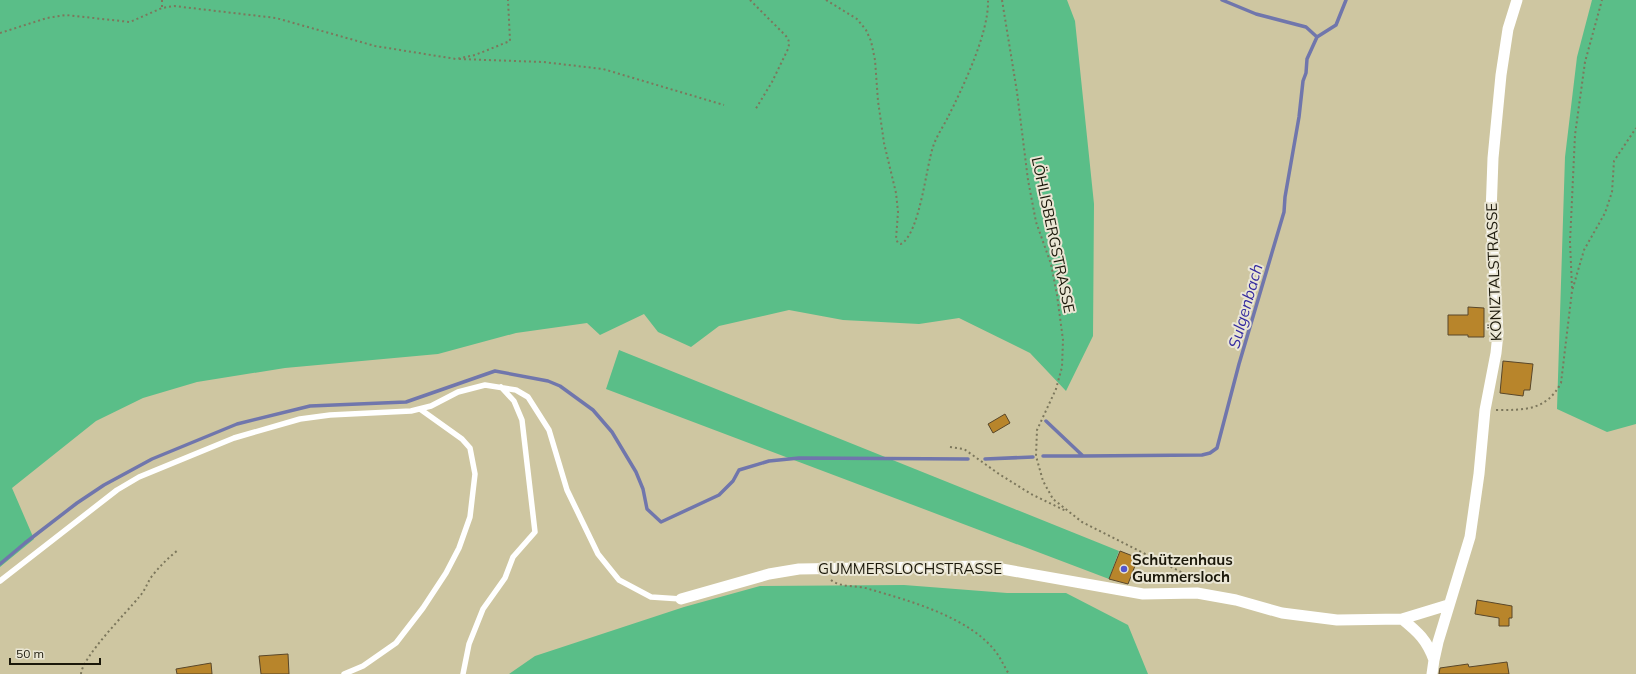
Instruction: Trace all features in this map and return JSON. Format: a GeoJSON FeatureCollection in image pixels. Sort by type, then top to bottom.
{"type":"FeatureCollection","features":[{"type":"Feature","properties":{"kind":"street","name":"KÖNIZTALSTRASSE"},"geometry":{"type":"LineString","coordinates":[[1432,674],[1434,660],[1448,605],[1470,537],[1479,474],[1485,410],[1496,353],[1498,333],[1492,214],[1493,158],[1501,75],[1508,29],[1517,0]]}},
{"type":"Feature","properties":{"kind":"street","name":"GUMMERSLOCHSTRASSE"},"geometry":{"type":"LineString","coordinates":[[681,599],[769,574],[799,569],[984,566],[1143,594],[1197,593],[1236,600],[1282,613],[1337,620],[1402,619],[1448,605]]}},
{"type":"Feature","properties":{"kind":"street"},"geometry":{"type":"LineString","coordinates":[[1402,619],[1419,632],[1430,647],[1434,660]]}},
{"type":"Feature","properties":{"kind":"lane"},"geometry":{"type":"LineString","coordinates":[[0,581],[117,490],[139,477],[227,440],[300,419],[330,415],[412,411],[431,406],[458,392],[485,385],[516,390],[528,397],[549,430],[567,490],[598,554],[619,580],[651,597],[681,599]]}},
{"type":"Feature","properties":{"kind":"lane"},"geometry":{"type":"LineString","coordinates":[[463,674],[469,644],[483,609],[505,578],[513,557],[535,532],[522,420],[514,401],[501,387]]}},
{"type":"Feature","properties":{"kind":"lane"},"geometry":{"type":"LineString","coordinates":[[344,674],[363,666],[396,643],[423,608],[446,573],[459,548],[470,517],[475,474],[470,448],[462,439],[420,409]]}},
{"type":"Feature","properties":{"kind":"path"},"geometry":{"type":"LineString","coordinates":[[162,0],[162,8]]}},
{"type":"Feature","properties":{"kind":"path"},"geometry":{"type":"LineString","coordinates":[[456,59],[474,55],[510,42],[508,0]]}},
{"type":"Feature","properties":{"kind":"path"},"geometry":{"type":"LineString","coordinates":[[750,0],[784,34],[790,44],[772,82],[755,110]]}},
{"type":"Feature","properties":{"kind":"path"},"geometry":{"type":"LineString","coordinates":[[826,0],[857,19],[866,30],[871,41],[875,60],[878,101],[884,143],[896,193],[898,212],[896,239],[898,243],[901,244],[908,238],[920,205],[933,145],[968,74],[985,29],[988,16],[988,0]]}},
{"type":"Feature","properties":{"kind":"path","name":"LÖHLISBERGSTRASSE"},"geometry":{"type":"LineString","coordinates":[[1002,0],[1017,92],[1028,180],[1036,222],[1051,264],[1063,340],[1062,366],[1056,389],[1037,430],[1036,456],[1043,482],[1053,499],[1082,522],[1201,582]]}},
{"type":"Feature","properties":{"kind":"path"},"geometry":{"type":"LineString","coordinates":[[1485,410],[1531,409],[1545,402],[1556,392],[1561,383],[1572,291],[1570,242],[1575,135],[1586,62],[1602,0]]}},
{"type":"Feature","properties":{"kind":"path"},"geometry":{"type":"LineString","coordinates":[[0,33],[47,18],[66,15],[130,22],[162,8],[174,6],[276,18],[375,46],[456,59],[543,62],[603,69],[724,105]]}},
{"type":"Feature","properties":{"kind":"path"},"geometry":{"type":"LineString","coordinates":[[1572,291],[1584,250],[1605,213],[1612,192],[1614,161],[1636,128]]}},
{"type":"Feature","properties":{"kind":"path"},"geometry":{"type":"LineString","coordinates":[[950,447],[964,449],[999,474],[1031,494],[1069,512]]}},
{"type":"Feature","properties":{"kind":"path"},"geometry":{"type":"LineString","coordinates":[[81,674],[81,669],[91,654],[141,595],[152,577],[169,557],[178,550]]}},
{"type":"Feature","properties":{"kind":"path"},"geometry":{"type":"LineString","coordinates":[[818,568],[836,583],[868,588],[896,596],[921,604],[948,617],[980,636],[998,655],[1009,674]]}},
{"type":"Feature","properties":{"kind":"green space"},"geometry":{"type":"Polygon","coordinates":[[[0,0],[1067,0],[1075,21],[1094,204],[1093,336],[1066,391],[1030,353],[959,318],[919,324],[843,320],[789,310],[719,326],[691,347],[658,332],[644,314],[600,335],[587,323],[516,333],[438,354],[285,368],[197,382],[143,398],[96,421],[12,488],[34,539],[0,567],[0,0]]]}},
{"type":"Feature","properties":{"kind":"green space"},"geometry":{"type":"Polygon","coordinates":[[[1592,0],[1636,0],[1636,424],[1607,432],[1557,409],[1565,157],[1577,57],[1592,0]]]}},
{"type":"Feature","properties":{"kind":"green space"},"geometry":{"type":"Polygon","coordinates":[[[619,350],[1119,551],[1109,579],[606,389],[619,350]]]}},
{"type":"Feature","properties":{"kind":"green space"},"geometry":{"type":"Polygon","coordinates":[[[904,585],[1007,593],[1066,593],[1128,625],[1148,674],[509,674],[535,656],[684,607],[760,586],[904,585]]]}},
{"type":"Feature","properties":{"kind":"building"},"geometry":{"type":"Polygon","coordinates":[[[1468,307],[1484,308],[1484,337],[1448,335],[1448,315],[1468,315],[1468,307]]]}},
{"type":"Feature","properties":{"kind":"building"},"geometry":{"type":"Polygon","coordinates":[[[1503,361],[1533,364],[1530,390],[1524,390],[1523,396],[1500,393],[1503,361]]]}},
{"type":"Feature","properties":{"kind":"building"},"geometry":{"type":"Polygon","coordinates":[[[1005,414],[1010,423],[993,433],[988,424],[1005,414]]]}},
{"type":"Feature","properties":{"kind":"building","name":"Schützenhaus Gummersloch"},"geometry":{"type":"Polygon","coordinates":[[[1120,551],[1138,558],[1128,584],[1109,579],[1120,551]]]}},
{"type":"Feature","properties":{"kind":"building"},"geometry":{"type":"Polygon","coordinates":[[[1477,600],[1512,606],[1512,618],[1509,618],[1509,626],[1499,626],[1499,618],[1475,614],[1477,600]]]}},
{"type":"Feature","properties":{"kind":"building"},"geometry":{"type":"Polygon","coordinates":[[[288,654],[289,674],[261,674],[259,656],[288,654]]]}},
{"type":"Feature","properties":{"kind":"building"},"geometry":{"type":"Polygon","coordinates":[[[1507,662],[1509,674],[1439,674],[1440,668],[1468,664],[1469,667],[1507,662]]]}},
{"type":"Feature","properties":{"kind":"building"},"geometry":{"type":"Polygon","coordinates":[[[211,663],[212,674],[177,674],[176,669],[211,663]]]}},
{"type":"Feature","properties":{"kind":"waterway"},"geometry":{"type":"LineString","coordinates":[[1222,0],[1256,14],[1306,27],[1317,37]]}},
{"type":"Feature","properties":{"kind":"waterway","name":"Sulgenbach"},"geometry":{"type":"LineString","coordinates":[[1046,421],[1083,456],[1202,455],[1210,453],[1217,448],[1239,364],[1284,212],[1285,197],[1299,117],[1307,59],[1317,37],[1336,25],[1346,0]]}},
{"type":"Feature","properties":{"kind":"waterway"},"geometry":{"type":"LineString","coordinates":[[0,564],[77,503],[104,485],[152,459],[237,424],[310,406],[406,402],[495,371],[548,381],[560,386],[593,410],[612,432],[636,472],[643,489],[647,509],[661,522],[719,495],[733,481],[739,470],[769,461],[799,458],[968,459]]}},
{"type":"Feature","properties":{"kind":"waterway"},"geometry":{"type":"LineString","coordinates":[[1043,456],[1082,456]]}},
{"type":"Feature","properties":{"kind":"waterway"},"geometry":{"type":"LineString","coordinates":[[985,459],[1033,457]]}},
{"type":"Feature","properties":{"kind":"place","name":"Schützenhaus Gummersloch"},"geometry":{"type":"Point","coordinates":[1124,569]}}]}
